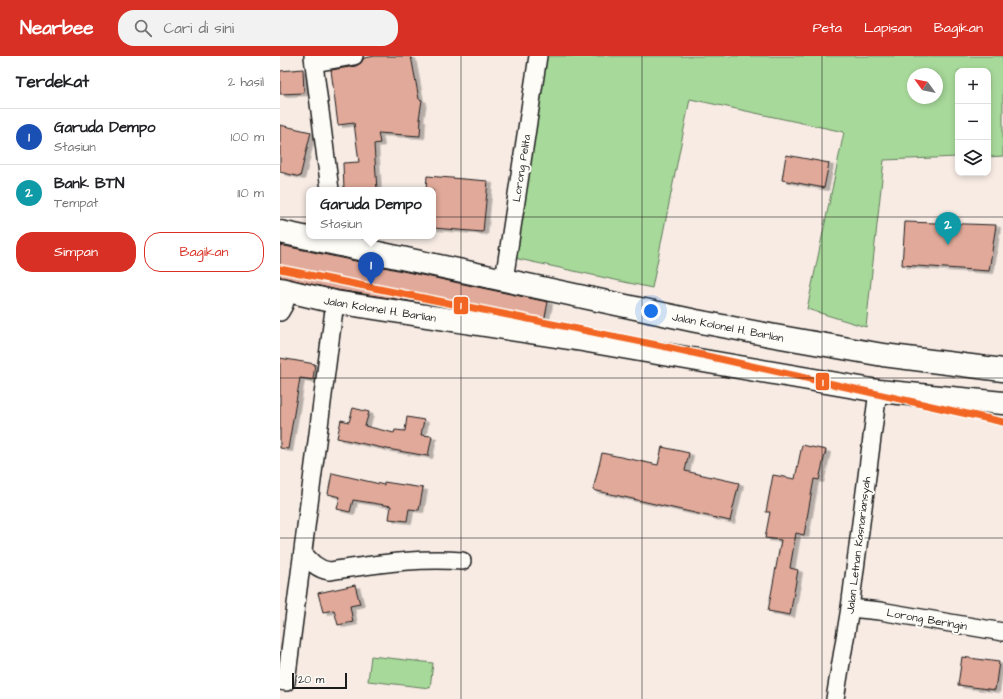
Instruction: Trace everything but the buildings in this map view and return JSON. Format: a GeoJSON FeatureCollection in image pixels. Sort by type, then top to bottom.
{"type":"FeatureCollection","features":[{"type":"Feature","properties":{"kind":"highway","name":"Jalan Kolonel H. Barlian"},"geometry":{"type":"LineString","coordinates":[[280,232],[306,236]]}},
{"type":"Feature","properties":{"kind":"highway","name":"Jalan Kolonel H. Barlian"},"geometry":{"type":"LineString","coordinates":[[337,240],[504,280],[696,321],[883,355],[1003,370]]}},
{"type":"Feature","properties":{"kind":"highway","name":"Jalan Kolonel H. Barlian"},"geometry":{"type":"LineString","coordinates":[[284,290],[335,302],[582,340],[878,391],[1003,403]]}},
{"type":"Feature","properties":{"kind":"street"},"geometry":{"type":"LineString","coordinates":[[330,187],[314,59],[354,56]]}},
{"type":"Feature","properties":{"kind":"street","name":"Lorong Pelita"},"geometry":{"type":"LineString","coordinates":[[504,280],[538,56]]}},
{"type":"Feature","properties":{"kind":"street"},"geometry":{"type":"LineString","coordinates":[[280,312],[284,305],[284,290]]}},
{"type":"Feature","properties":{"kind":"street"},"geometry":{"type":"LineString","coordinates":[[280,681],[286,682],[335,302]]}},
{"type":"Feature","properties":{"kind":"street","name":"Jalan Letnan Kasnariansyah"},"geometry":{"type":"LineString","coordinates":[[835,699],[850,608],[878,391]]}},
{"type":"Feature","properties":{"kind":"street"},"geometry":{"type":"LineString","coordinates":[[302,553],[315,566],[322,570],[329,571],[413,560],[441,559],[462,561]]}},
{"type":"Feature","properties":{"kind":"street","name":"Lorong Beringin"},"geometry":{"type":"LineString","coordinates":[[850,608],[880,611],[1003,632]]}},
{"type":"Feature","properties":{"kind":"green space"},"geometry":{"type":"Polygon","coordinates":[[[546,56],[1003,56],[1003,156],[991,157],[991,68],[955,68],[955,157],[884,160],[866,327],[807,309],[844,132],[690,99],[652,288],[514,258],[546,56]]]}},
{"type":"Feature","properties":{"kind":"green space"},"geometry":{"type":"Polygon","coordinates":[[[371,656],[433,663],[430,688],[368,681],[371,656]]]}},
{"type":"Feature","properties":{"kind":"transit line","name":"1"},"geometry":{"type":"LineString","coordinates":[[280,269],[662,346],[1003,422]]}},
{"type":"Feature","properties":{"kind":"place","name":"Bank BTN"},"geometry":{"type":"Point","coordinates":[948,245]}},
{"type":"Feature","properties":{"kind":"place","name":"Garuda Dempo"},"geometry":{"type":"Point","coordinates":[371,285]}}]}
